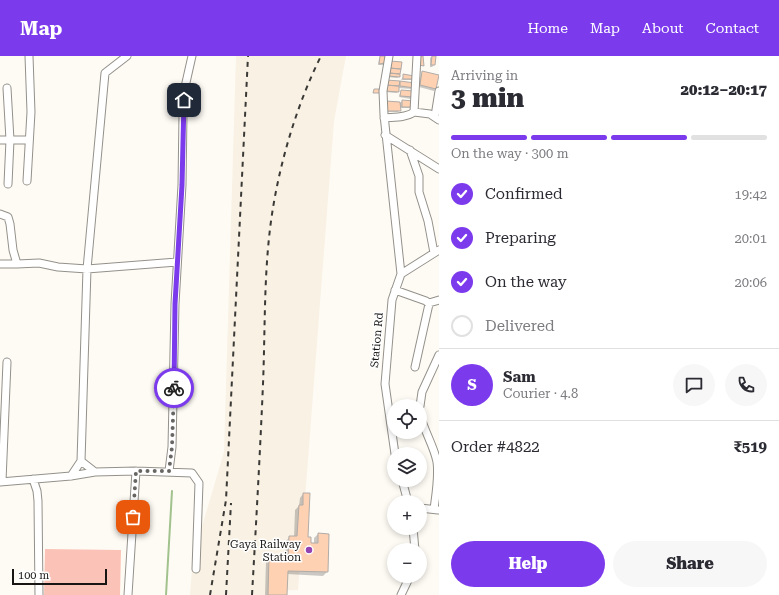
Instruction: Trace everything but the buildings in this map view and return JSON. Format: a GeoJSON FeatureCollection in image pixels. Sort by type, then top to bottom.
{"type":"FeatureCollection","features":[{"type":"Feature","properties":{"kind":"street"},"geometry":{"type":"LineString","coordinates":[[27,181],[31,112],[29,56]]}},
{"type":"Feature","properties":{"kind":"street"},"geometry":{"type":"LineString","coordinates":[[71,476],[81,461],[86,269],[105,73],[126,56]]}},
{"type":"Feature","properties":{"kind":"street"},"geometry":{"type":"LineString","coordinates":[[169,471],[172,447],[175,304],[182,185],[183,107],[185,87],[192,56]]}},
{"type":"Feature","properties":{"kind":"street"},"geometry":{"type":"LineString","coordinates":[[389,56],[383,90],[384,118],[401,274],[436,251],[419,192],[419,176],[410,150]]}},
{"type":"Feature","properties":{"kind":"street"},"geometry":{"type":"LineString","coordinates":[[414,112],[417,56]]}},
{"type":"Feature","properties":{"kind":"street"},"geometry":{"type":"LineString","coordinates":[[7,88],[10,140],[8,184]]}},
{"type":"Feature","properties":{"kind":"street"},"geometry":{"type":"LineString","coordinates":[[384,118],[414,112],[430,114],[437,118],[439,91]]}},
{"type":"Feature","properties":{"kind":"street"},"geometry":{"type":"LineString","coordinates":[[385,135],[439,169]]}},
{"type":"Feature","properties":{"kind":"street"},"geometry":{"type":"LineString","coordinates":[[0,140],[29,140]]}},
{"type":"Feature","properties":{"kind":"street"},"geometry":{"type":"LineString","coordinates":[[0,214],[8,217],[13,250],[18,264]]}},
{"type":"Feature","properties":{"kind":"street"},"geometry":{"type":"LineString","coordinates":[[0,264],[39,263],[58,267],[86,269],[177,262]]}},
{"type":"Feature","properties":{"kind":"street","name":"Station Rd"},"geometry":{"type":"LineString","coordinates":[[394,447],[384,384],[392,300],[401,274]]}},
{"type":"Feature","properties":{"kind":"street"},"geometry":{"type":"LineString","coordinates":[[395,290],[429,303],[439,300]]}},
{"type":"Feature","properties":{"kind":"street"},"geometry":{"type":"LineString","coordinates":[[415,367],[429,309],[429,303]]}},
{"type":"Feature","properties":{"kind":"street"},"geometry":{"type":"LineString","coordinates":[[421,399],[422,392],[439,355]]}},
{"type":"Feature","properties":{"kind":"street"},"geometry":{"type":"LineString","coordinates":[[7,362],[1,482],[71,476],[95,472],[169,471],[192,473],[199,483],[196,569]]}},
{"type":"Feature","properties":{"kind":"street"},"geometry":{"type":"LineString","coordinates":[[427,437],[438,463],[437,510],[427,509]]}},
{"type":"Feature","properties":{"kind":"street"},"geometry":{"type":"LineString","coordinates":[[81,461],[95,472]]}},
{"type":"Feature","properties":{"kind":"street"},"geometry":{"type":"LineString","coordinates":[[128,595],[136,471]]}},
{"type":"Feature","properties":{"kind":"street"},"geometry":{"type":"LineString","coordinates":[[33,479],[37,491],[38,501],[39,595]]}},
{"type":"Feature","properties":{"kind":"street"},"geometry":{"type":"LineString","coordinates":[[400,595],[406,583]]}},
{"type":"Feature","properties":{"kind":"shaded area"},"geometry":{"type":"Polygon","coordinates":[[[236,56],[346,56],[334,121],[298,590],[271,591],[270,595],[190,595],[193,557],[224,452],[236,56]]]}},
{"type":"Feature","properties":{"kind":"shaded area"},"geometry":{"type":"Polygon","coordinates":[[[45,549],[121,550],[120,595],[44,595],[45,549]]]}},
{"type":"Feature","properties":{"kind":"waterway"},"geometry":{"type":"LineString","coordinates":[[166,595],[172,491]]}},
{"type":"Feature","properties":{"kind":"railway"},"geometry":{"type":"LineString","coordinates":[[210,595],[226,500],[248,56]]}},
{"type":"Feature","properties":{"kind":"railway"},"geometry":{"type":"LineString","coordinates":[[252,595],[263,384],[266,274],[269,238],[276,192],[287,145],[302,99],[321,56]]}},
{"type":"Feature","properties":{"kind":"railway"},"geometry":{"type":"LineString","coordinates":[[226,595],[231,503]]}},
{"type":"Feature","properties":{"kind":"way so far"},"geometry":{"type":"LineString","coordinates":[[133,517],[136,471],[169,471],[172,447],[174,388]]}},
{"type":"Feature","properties":{"kind":"place","name":"Gaya Railway Station"},"geometry":{"type":"Point","coordinates":[309,550]}},
{"type":"Feature","properties":{"kind":"route"},"geometry":{"type":"LineString","coordinates":[[174,388],[175,304],[182,185],[184,100]]}}]}
